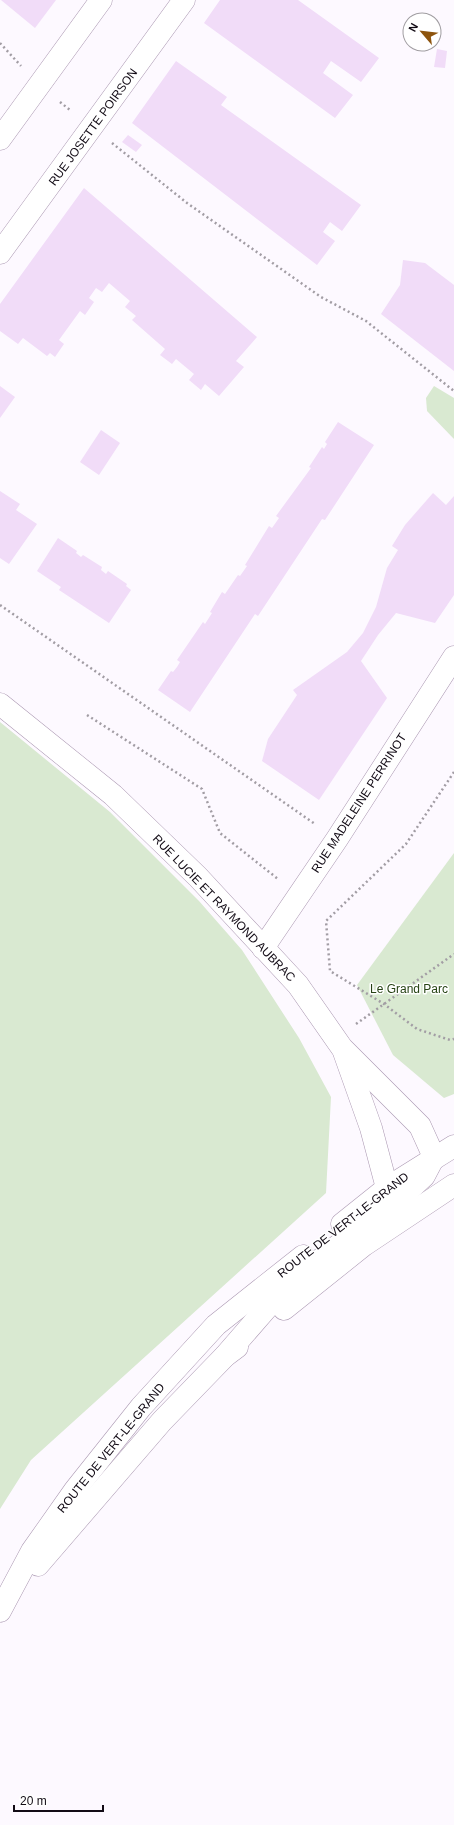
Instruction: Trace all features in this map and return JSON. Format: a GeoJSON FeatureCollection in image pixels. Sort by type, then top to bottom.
{"type":"FeatureCollection","features":[{"type":"Feature","properties":{"kind":"street"},"geometry":{"type":"LineString","coordinates":[[0,139],[100,0]]}},
{"type":"Feature","properties":{"kind":"street","name":"RUE JOSETTE POIRSON"},"geometry":{"type":"LineString","coordinates":[[0,253],[184,0]]}},
{"type":"Feature","properties":{"kind":"street","name":"RUE MADELEINE PERRINOT"},"geometry":{"type":"LineString","coordinates":[[264,948],[337,840],[454,657]]}},
{"type":"Feature","properties":{"kind":"street","name":"RUE LUCIE ET RAYMOND AUBRAC"},"geometry":{"type":"LineString","coordinates":[[0,704],[113,795],[198,877],[298,985],[338,1043],[420,1126],[434,1157]]}},
{"type":"Feature","properties":{"kind":"street","name":"RUE LUCIE ET RAYMOND AUBRAC"},"geometry":{"type":"LineString","coordinates":[[338,1043],[371,1128],[392,1195]]}},
{"type":"Feature","properties":{"kind":"street","name":"ROUTE DE VERT-LE-GRAND"},"geometry":{"type":"LineString","coordinates":[[0,1612],[88,1505],[162,1421],[225,1356],[271,1303],[300,1276],[350,1236],[434,1157],[454,1146]]}},
{"type":"Feature","properties":{"kind":"street","name":"ROUTE DE VERT-LE-GRAND"},"geometry":{"type":"LineString","coordinates":[[225,1356],[364,1245],[454,1185]]}},
{"type":"Feature","properties":{"kind":"street"},"geometry":{"type":"LineString","coordinates":[[392,1195],[406,1208],[417,1209]]}},
{"type":"Feature","properties":{"kind":"street","name":"ROUTE DE VERT-LE-GRAND"},"geometry":{"type":"LineString","coordinates":[[0,1612],[32,1551],[75,1490],[141,1406],[216,1325],[392,1195]]}},
{"type":"Feature","properties":{"kind":"path"},"geometry":{"type":"LineString","coordinates":[[0,44],[39,85],[187,203],[320,298],[366,321],[454,391]]}},
{"type":"Feature","properties":{"kind":"path"},"geometry":{"type":"LineString","coordinates":[[0,605],[337,840]]}},
{"type":"Feature","properties":{"kind":"path"},"geometry":{"type":"LineString","coordinates":[[87,715],[202,788],[220,833],[298,896]]}},
{"type":"Feature","properties":{"kind":"path"},"geometry":{"type":"LineString","coordinates":[[454,772],[406,844],[326,921],[330,971],[384,1004],[417,1029],[450,1040],[454,1039]]}},
{"type":"Feature","properties":{"kind":"path"},"geometry":{"type":"LineString","coordinates":[[338,1043],[384,1004],[454,954]]}},
{"type":"Feature","properties":{"kind":"green space"},"geometry":{"type":"Polygon","coordinates":[[[434,386],[454,398],[454,439],[427,411],[426,398],[434,386]]]}},
{"type":"Feature","properties":{"kind":"green space"},"geometry":{"type":"Polygon","coordinates":[[[0,722],[110,812],[199,901],[242,950],[299,1038],[331,1097],[326,1193],[31,1460],[0,1509],[0,722]]]}},
{"type":"Feature","properties":{"kind":"green space","name":"Le Grand Parc"},"geometry":{"type":"Polygon","coordinates":[[[454,853],[454,1094],[444,1098],[393,1055],[357,985],[454,853]]]}},
{"type":"Feature","properties":{"kind":"building"},"geometry":{"type":"Polygon","coordinates":[[[1,0],[56,0],[35,28],[1,0]]]}},
{"type":"Feature","properties":{"kind":"building"},"geometry":{"type":"Polygon","coordinates":[[[220,0],[298,0],[379,58],[361,82],[331,61],[323,73],[353,95],[335,118],[204,23],[220,0]]]}},
{"type":"Feature","properties":{"kind":"building"},"geometry":{"type":"Polygon","coordinates":[[[442,50],[447,51],[445,68],[434,67],[436,52],[442,52],[442,50]]]}},
{"type":"Feature","properties":{"kind":"building"},"geometry":{"type":"Polygon","coordinates":[[[176,61],[227,97],[221,105],[361,205],[342,231],[330,222],[323,232],[335,241],[317,265],[132,123],[176,61]]]}},
{"type":"Feature","properties":{"kind":"building"},"geometry":{"type":"Polygon","coordinates":[[[128,135],[142,145],[136,152],[122,142],[128,135]]]}},
{"type":"Feature","properties":{"kind":"building"},"geometry":{"type":"Polygon","coordinates":[[[84,188],[257,337],[236,361],[244,367],[219,396],[205,384],[201,390],[189,380],[194,374],[176,359],[172,364],[160,355],[165,349],[132,320],[136,316],[125,307],[130,301],[109,283],[102,292],[96,288],[89,298],[94,302],[85,315],[80,311],[59,340],[64,344],[55,357],[50,353],[47,356],[23,338],[18,344],[0,331],[0,304],[84,188]]]}},
{"type":"Feature","properties":{"kind":"building"},"geometry":{"type":"Polygon","coordinates":[[[403,260],[425,263],[454,285],[454,371],[381,314],[400,285],[403,260]]]}},
{"type":"Feature","properties":{"kind":"building"},"geometry":{"type":"Polygon","coordinates":[[[0,386],[15,397],[0,418],[0,386]]]}},
{"type":"Feature","properties":{"kind":"building"},"geometry":{"type":"Polygon","coordinates":[[[338,422],[374,445],[325,520],[322,519],[258,616],[255,614],[190,712],[158,690],[171,671],[173,672],[177,667],[180,662],[177,660],[203,622],[205,624],[212,613],[210,612],[222,592],[225,594],[238,575],[240,576],[247,566],[245,565],[269,526],[272,528],[279,518],[276,516],[311,468],[309,467],[322,447],[324,449],[327,444],[325,442],[338,422]]]}},
{"type":"Feature","properties":{"kind":"building"},"geometry":{"type":"Polygon","coordinates":[[[101,430],[120,443],[99,475],[80,462],[101,430]]]}},
{"type":"Feature","properties":{"kind":"building"},"geometry":{"type":"Polygon","coordinates":[[[0,491],[20,504],[16,510],[37,524],[9,564],[0,558],[0,491]]]}},
{"type":"Feature","properties":{"kind":"building"},"geometry":{"type":"Polygon","coordinates":[[[433,493],[446,505],[454,496],[454,595],[435,623],[396,613],[378,635],[361,661],[387,698],[319,800],[262,761],[268,739],[297,695],[293,690],[347,652],[363,633],[376,607],[387,568],[398,550],[392,546],[405,525],[433,493]]]}},
{"type":"Feature","properties":{"kind":"building"},"geometry":{"type":"Polygon","coordinates":[[[58,538],[77,551],[76,553],[81,557],[83,555],[102,567],[101,570],[106,574],[108,571],[127,584],[126,586],[131,590],[109,623],[59,590],[61,587],[37,571],[58,538]]]}}]}
